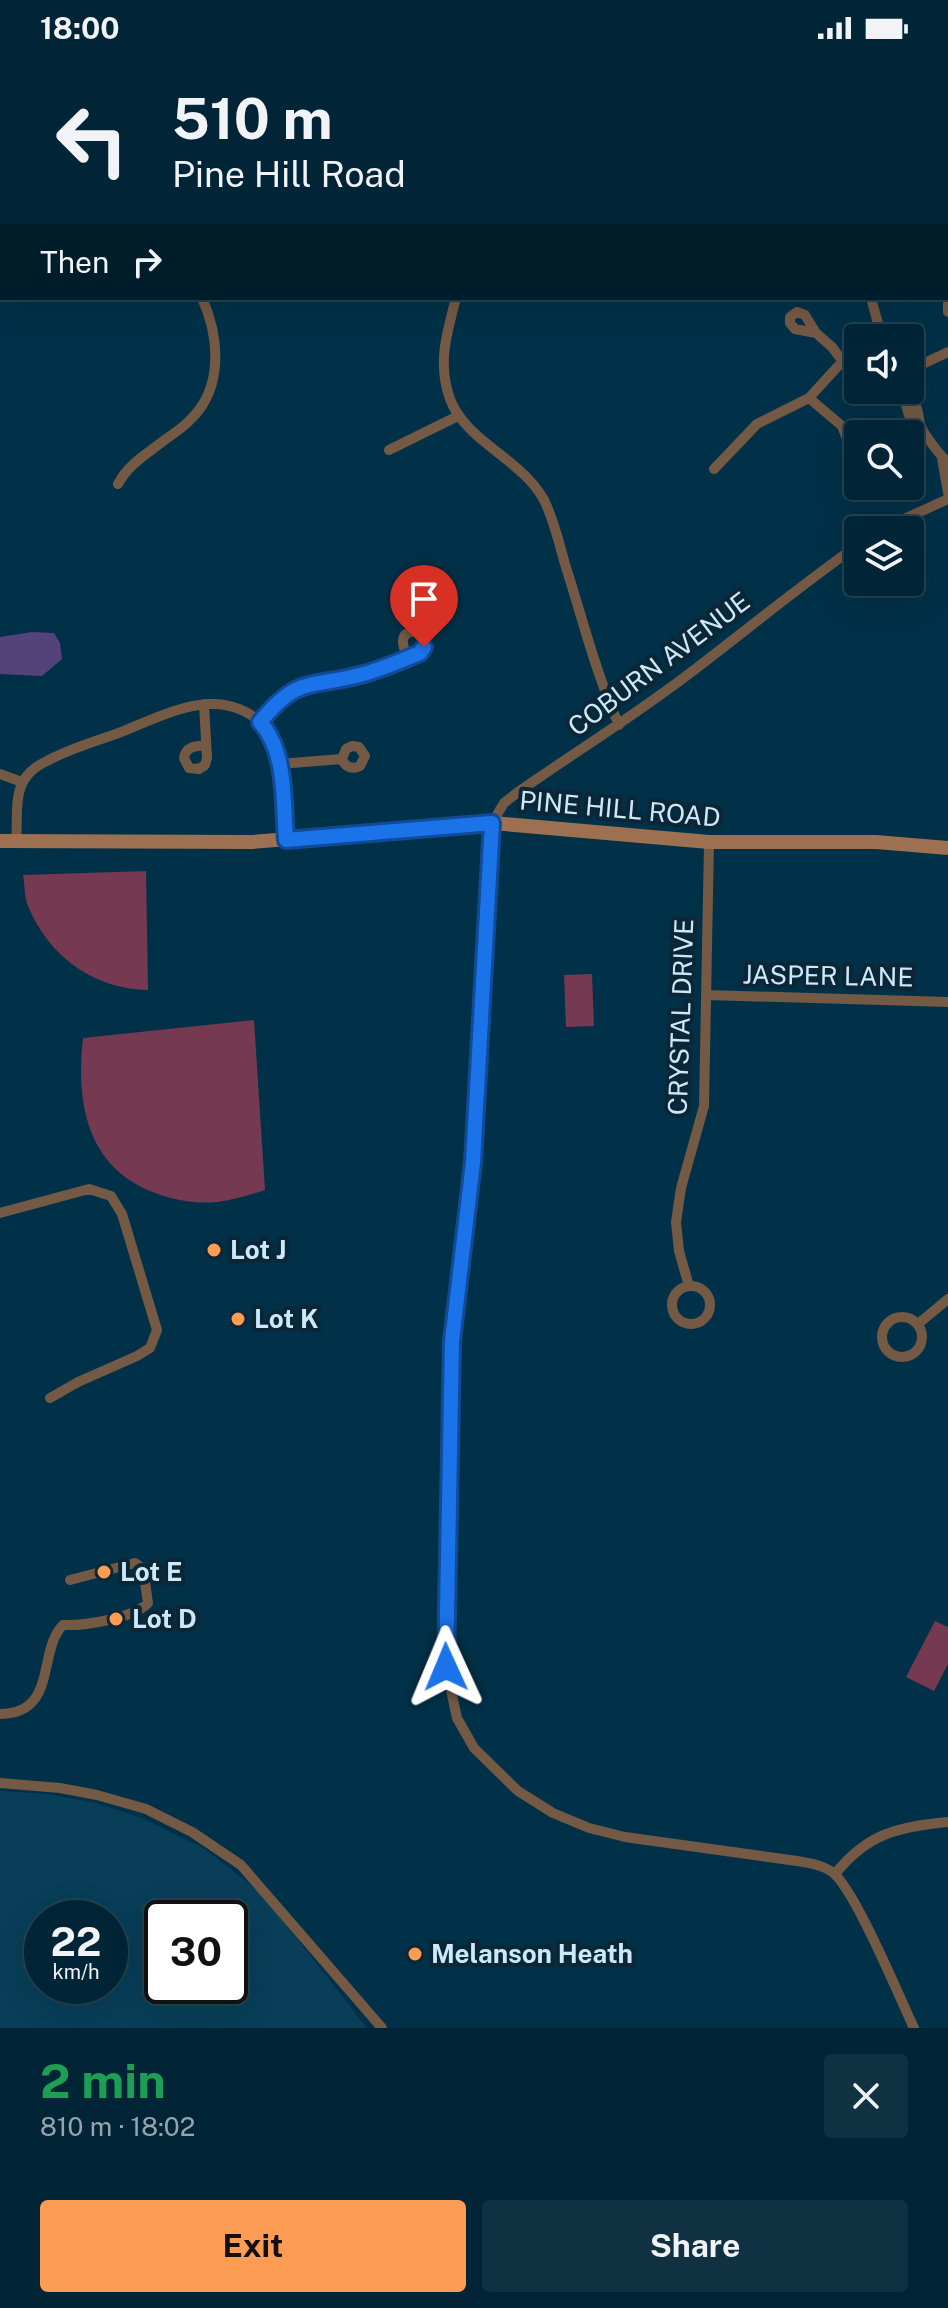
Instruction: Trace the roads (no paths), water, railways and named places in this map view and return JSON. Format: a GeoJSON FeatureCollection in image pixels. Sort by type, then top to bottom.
{"type":"FeatureCollection","features":[{"type":"Feature","properties":{"kind":"street"},"geometry":{"type":"LineString","coordinates":[[118,484],[132,464],[191,420],[209,391],[215,366],[216,341],[203,300]]}},
{"type":"Feature","properties":{"kind":"street"},"geometry":{"type":"LineString","coordinates":[[455,300],[444,343],[443,373],[451,403],[458,416],[526,475],[545,503],[619,725]]}},
{"type":"Feature","properties":{"kind":"street"},"geometry":{"type":"LineString","coordinates":[[872,300],[878,324]]}},
{"type":"Feature","properties":{"kind":"street"},"geometry":{"type":"LineString","coordinates":[[948,300],[948,312]]}},
{"type":"Feature","properties":{"kind":"street"},"geometry":{"type":"LineString","coordinates":[[714,469],[757,424],[809,398],[843,362],[816,333]]}},
{"type":"Feature","properties":{"kind":"street"},"geometry":{"type":"LineString","coordinates":[[924,363],[948,352]]}},
{"type":"Feature","properties":{"kind":"street"},"geometry":{"type":"LineString","coordinates":[[809,398],[844,431]]}},
{"type":"Feature","properties":{"kind":"street"},"geometry":{"type":"LineString","coordinates":[[908,516],[948,496],[945,460],[920,424],[921,417],[914,404]]}},
{"type":"Feature","properties":{"kind":"street"},"geometry":{"type":"LineString","coordinates":[[389,450],[458,416]]}},
{"type":"Feature","properties":{"kind":"street","name":"COBURN AVENUE"},"geometry":{"type":"LineString","coordinates":[[492,823],[504,803],[518,792],[619,725],[844,555]]}},
{"type":"Feature","properties":{"kind":"street"},"geometry":{"type":"LineString","coordinates":[[260,722],[277,702],[298,688],[359,675],[408,657]]}},
{"type":"Feature","properties":{"kind":"street"},"geometry":{"type":"LineString","coordinates":[[204,704],[206,745]]}},
{"type":"Feature","properties":{"kind":"street"},"geometry":{"type":"LineString","coordinates":[[16,841],[22,782],[38,766],[179,710],[204,704],[234,707],[260,722],[273,743],[279,764],[286,840]]}},
{"type":"Feature","properties":{"kind":"street"},"geometry":{"type":"LineString","coordinates":[[279,764],[342,759]]}},
{"type":"Feature","properties":{"kind":"street"},"geometry":{"type":"LineString","coordinates":[[0,774],[22,782]]}},
{"type":"Feature","properties":{"kind":"street"},"geometry":{"type":"LineString","coordinates":[[492,823],[473,1162],[451,1364],[446,1645],[449,1688],[457,1718],[474,1748],[501,1776],[537,1804],[571,1822],[625,1837],[797,1861],[823,1867],[835,1874],[861,1917],[914,2028]]}},
{"type":"Feature","properties":{"kind":"street","name":"PINE HILL ROAD"},"geometry":{"type":"LineString","coordinates":[[0,841],[286,840],[492,823],[709,842],[876,842],[948,848]]}},
{"type":"Feature","properties":{"kind":"street","name":"CRYSTAL DRIVE"},"geometry":{"type":"LineString","coordinates":[[689,1286],[679,1251],[676,1222],[681,1188],[704,1106],[709,842]]}},
{"type":"Feature","properties":{"kind":"street","name":"JASPER LANE"},"geometry":{"type":"LineString","coordinates":[[707,995],[948,1002]]}},
{"type":"Feature","properties":{"kind":"street"},"geometry":{"type":"LineString","coordinates":[[0,1213],[89,1189],[111,1196],[122,1214],[157,1330],[150,1348],[50,1398]]}},
{"type":"Feature","properties":{"kind":"street"},"geometry":{"type":"LineString","coordinates":[[918,1324],[948,1299]]}},
{"type":"Feature","properties":{"kind":"street"},"geometry":{"type":"LineString","coordinates":[[0,1714],[22,1709],[38,1695],[45,1679],[55,1633],[63,1625],[140,1611],[148,1603],[143,1569],[135,1563],[70,1580]]}},
{"type":"Feature","properties":{"kind":"street"},"geometry":{"type":"LineString","coordinates":[[0,1783],[60,1788],[97,1795],[146,1809],[192,1832],[241,1865],[382,2028]]}},
{"type":"Feature","properties":{"kind":"street"},"geometry":{"type":"LineString","coordinates":[[835,1874],[856,1850],[876,1836],[888,1831],[948,1822]]}},
{"type":"Feature","properties":{"kind":"place","name":"Lot J"},"geometry":{"type":"Point","coordinates":[214,1250]}},
{"type":"Feature","properties":{"kind":"place","name":"Lot K"},"geometry":{"type":"Point","coordinates":[238,1319]}},
{"type":"Feature","properties":{"kind":"place","name":"Lot E"},"geometry":{"type":"Point","coordinates":[104,1572]}},
{"type":"Feature","properties":{"kind":"place","name":"Lot D"},"geometry":{"type":"Point","coordinates":[116,1619]}},
{"type":"Feature","properties":{"kind":"place","name":"Melanson Heath"},"geometry":{"type":"Point","coordinates":[415,1954]}}]}
